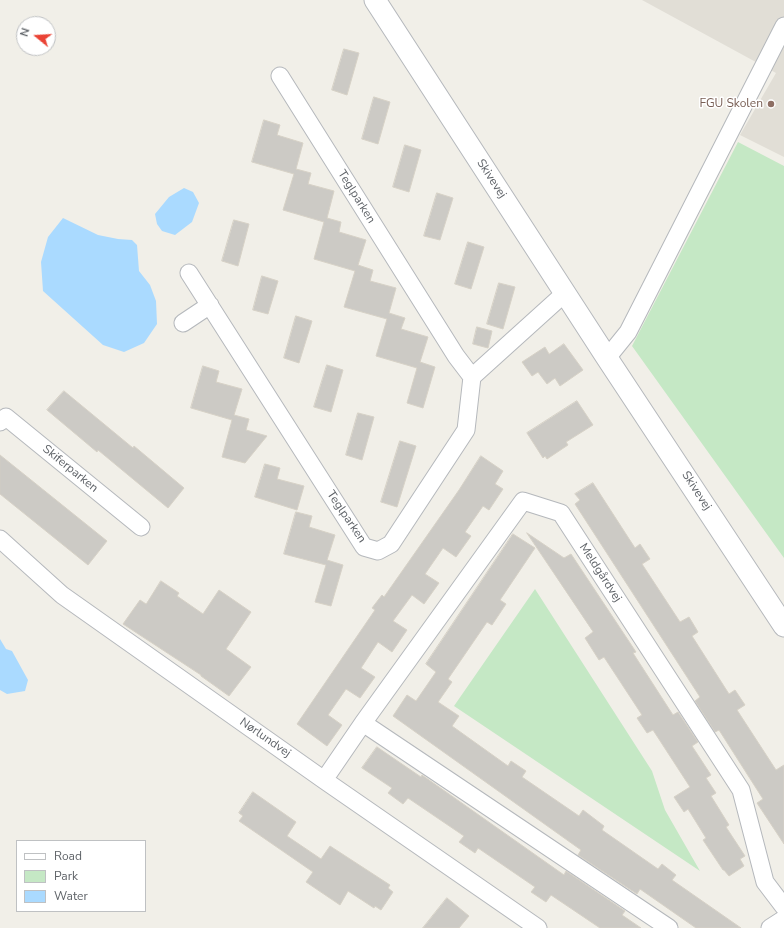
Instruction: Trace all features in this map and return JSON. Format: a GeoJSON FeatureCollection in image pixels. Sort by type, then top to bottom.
{"type":"FeatureCollection","features":[{"type":"Feature","properties":{"kind":"street","name":"Skivevej"},"geometry":{"type":"LineString","coordinates":[[375,0],[607,358],[784,626]]}},
{"type":"Feature","properties":{"kind":"street"},"geometry":{"type":"LineString","coordinates":[[607,358],[628,332],[784,26]]}},
{"type":"Feature","properties":{"kind":"street","name":"Teglparken"},"geometry":{"type":"LineString","coordinates":[[189,273],[364,547],[378,550],[391,544],[466,430],[472,377],[456,356],[280,76]]}},
{"type":"Feature","properties":{"kind":"street"},"geometry":{"type":"LineString","coordinates":[[472,377],[565,293]]}},
{"type":"Feature","properties":{"kind":"street"},"geometry":{"type":"LineString","coordinates":[[183,323],[210,306]]}},
{"type":"Feature","properties":{"kind":"street","name":"Skiferparken"},"geometry":{"type":"LineString","coordinates":[[0,422],[6,417],[141,527]]}},
{"type":"Feature","properties":{"kind":"street","name":"Meldgårdvej"},"geometry":{"type":"LineString","coordinates":[[324,780],[363,723],[523,501],[561,513],[741,790],[765,882],[784,907]]}},
{"type":"Feature","properties":{"kind":"street","name":"Nørlundvej"},"geometry":{"type":"LineString","coordinates":[[0,539],[62,595],[324,780],[538,928]]}},
{"type":"Feature","properties":{"kind":"street"},"geometry":{"type":"LineString","coordinates":[[363,723],[669,928]]}},
{"type":"Feature","properties":{"kind":"street"},"geometry":{"type":"LineString","coordinates":[[770,928],[784,920]]}},
{"type":"Feature","properties":{"kind":"shaded area","name":"FGU Skolen"},"geometry":{"type":"Polygon","coordinates":[[[642,0],[784,0],[784,157],[740,135],[776,73],[642,0]]]}},
{"type":"Feature","properties":{"kind":"green space"},"geometry":{"type":"Polygon","coordinates":[[[738,142],[784,166],[784,558],[632,346],[738,142]]]}},
{"type":"Feature","properties":{"kind":"green space"},"geometry":{"type":"Polygon","coordinates":[[[535,589],[652,771],[665,810],[700,871],[454,706],[535,589]]]}},
{"type":"Feature","properties":{"kind":"water"},"geometry":{"type":"Polygon","coordinates":[[[184,188],[193,192],[199,203],[192,222],[175,235],[162,231],[157,224],[155,214],[169,197],[184,188]]]}},
{"type":"Feature","properties":{"kind":"water"},"geometry":{"type":"Polygon","coordinates":[[[63,218],[98,235],[132,240],[137,245],[139,271],[150,285],[156,301],[157,324],[144,343],[124,352],[103,345],[43,291],[41,262],[48,237],[63,218]]]}},
{"type":"Feature","properties":{"kind":"water"},"geometry":{"type":"Polygon","coordinates":[[[0,639],[6,649],[12,651],[28,680],[25,691],[7,694],[0,690],[0,639]]]}},
{"type":"Feature","properties":{"kind":"building"},"geometry":{"type":"Polygon","coordinates":[[[344,49],[359,53],[347,95],[332,90],[344,49]]]}},
{"type":"Feature","properties":{"kind":"building"},"geometry":{"type":"Polygon","coordinates":[[[374,97],[390,102],[378,144],[362,139],[374,97]]]}},
{"type":"Feature","properties":{"kind":"building"},"geometry":{"type":"Polygon","coordinates":[[[264,120],[280,125],[277,135],[303,143],[296,169],[311,173],[308,184],[334,191],[327,218],[341,222],[339,232],[366,240],[358,265],[373,270],[370,281],[396,288],[389,313],[405,318],[401,329],[428,337],[420,362],[435,367],[423,408],[407,403],[417,368],[376,356],[387,319],[344,307],[355,271],[314,259],[324,222],[283,210],[294,174],[252,162],[264,120]]]}},
{"type":"Feature","properties":{"kind":"building"},"geometry":{"type":"Polygon","coordinates":[[[405,145],[421,150],[409,192],[393,187],[405,145]]]}},
{"type":"Feature","properties":{"kind":"building"},"geometry":{"type":"Polygon","coordinates":[[[437,193],[453,198],[440,240],[424,236],[437,193]]]}},
{"type":"Feature","properties":{"kind":"building"},"geometry":{"type":"Polygon","coordinates":[[[234,220],[249,224],[238,266],[222,261],[234,220]]]}},
{"type":"Feature","properties":{"kind":"building"},"geometry":{"type":"Polygon","coordinates":[[[468,242],[484,247],[471,289],[455,284],[468,242]]]}},
{"type":"Feature","properties":{"kind":"building"},"geometry":{"type":"Polygon","coordinates":[[[262,276],[278,281],[268,314],[253,310],[262,276]]]}},
{"type":"Feature","properties":{"kind":"building"},"geometry":{"type":"Polygon","coordinates":[[[499,283],[515,287],[503,329],[487,324],[499,283]]]}},
{"type":"Feature","properties":{"kind":"building"},"geometry":{"type":"Polygon","coordinates":[[[296,316],[312,321],[299,363],[284,358],[296,316]]]}},
{"type":"Feature","properties":{"kind":"building"},"geometry":{"type":"Polygon","coordinates":[[[477,327],[492,331],[488,348],[473,344],[477,327]]]}},
{"type":"Feature","properties":{"kind":"building"},"geometry":{"type":"Polygon","coordinates":[[[564,344],[583,370],[560,386],[555,378],[547,384],[538,372],[532,376],[522,362],[545,347],[549,354],[564,344]]]}},
{"type":"Feature","properties":{"kind":"building"},"geometry":{"type":"Polygon","coordinates":[[[327,365],[343,370],[331,412],[314,407],[327,365]]]}},
{"type":"Feature","properties":{"kind":"building"},"geometry":{"type":"Polygon","coordinates":[[[203,366],[219,371],[216,382],[242,389],[234,415],[249,419],[246,430],[267,436],[245,463],[222,457],[232,420],[191,408],[203,366]]]}},
{"type":"Feature","properties":{"kind":"building"},"geometry":{"type":"Polygon","coordinates":[[[64,391],[133,448],[134,446],[184,488],[168,508],[47,410],[64,391]]]}},
{"type":"Feature","properties":{"kind":"building"},"geometry":{"type":"Polygon","coordinates":[[[577,401],[593,425],[566,442],[568,445],[547,459],[545,456],[543,458],[527,433],[577,401]]]}},
{"type":"Feature","properties":{"kind":"building"},"geometry":{"type":"Polygon","coordinates":[[[358,413],[374,417],[362,460],[346,455],[358,413]]]}},
{"type":"Feature","properties":{"kind":"building"},"geometry":{"type":"Polygon","coordinates":[[[400,441],[416,446],[397,507],[381,502],[400,441]]]}},
{"type":"Feature","properties":{"kind":"building"},"geometry":{"type":"Polygon","coordinates":[[[0,455],[107,541],[88,565],[0,494],[0,455]]]}},
{"type":"Feature","properties":{"kind":"building"},"geometry":{"type":"Polygon","coordinates":[[[481,456],[503,471],[495,484],[503,489],[489,510],[483,506],[465,532],[471,536],[456,557],[443,548],[425,574],[439,583],[424,604],[412,595],[393,621],[407,630],[392,652],[378,642],[361,668],[375,677],[360,698],[346,689],[328,715],[342,725],[327,746],[297,724],[375,610],[372,608],[382,595],[384,597],[481,456]]]}},
{"type":"Feature","properties":{"kind":"building"},"geometry":{"type":"Polygon","coordinates":[[[265,464],[280,468],[277,479],[304,486],[297,510],[255,497],[265,464]]]}},
{"type":"Feature","properties":{"kind":"building"},"geometry":{"type":"Polygon","coordinates":[[[593,483],[635,548],[640,544],[650,559],[642,564],[680,622],[689,617],[698,632],[692,636],[729,694],[735,690],[745,705],[737,710],[776,770],[784,765],[784,844],[757,803],[763,799],[719,730],[715,732],[695,701],[700,697],[575,504],[580,500],[575,494],[593,483]]]}},
{"type":"Feature","properties":{"kind":"building"},"geometry":{"type":"Polygon","coordinates":[[[296,512],[312,516],[309,527],[335,535],[327,560],[343,565],[331,606],[315,602],[326,565],[284,554],[296,512]]]}},
{"type":"Feature","properties":{"kind":"building"},"geometry":{"type":"Polygon","coordinates":[[[527,533],[564,558],[571,554],[636,652],[633,653],[673,715],[678,712],[698,742],[692,746],[711,775],[706,778],[716,793],[711,796],[729,825],[726,827],[745,856],[740,859],[744,866],[729,876],[723,870],[703,840],[706,838],[688,809],[684,812],[674,797],[690,787],[653,730],[647,733],[637,718],[642,715],[604,657],[599,660],[585,638],[593,632],[527,533]]]}},
{"type":"Feature","properties":{"kind":"building"},"geometry":{"type":"Polygon","coordinates":[[[513,534],[535,548],[500,600],[506,604],[492,625],[487,622],[448,679],[452,682],[438,702],[459,716],[452,726],[508,766],[511,761],[526,771],[522,777],[579,816],[583,810],[604,826],[602,830],[658,869],[662,864],[676,875],[672,880],[741,928],[696,928],[640,889],[637,894],[578,855],[581,850],[393,716],[407,695],[416,701],[436,672],[426,664],[513,534]]]}},
{"type":"Feature","properties":{"kind":"building"},"geometry":{"type":"Polygon","coordinates":[[[161,581],[179,593],[177,596],[203,614],[219,590],[251,612],[226,649],[251,667],[229,696],[201,675],[123,624],[140,600],[146,604],[161,581]]]}},
{"type":"Feature","properties":{"kind":"building"},"geometry":{"type":"Polygon","coordinates":[[[377,747],[421,777],[422,775],[564,875],[566,871],[625,911],[622,915],[641,928],[600,928],[551,895],[546,902],[531,892],[535,887],[478,848],[475,853],[459,842],[464,836],[408,798],[403,804],[388,793],[392,788],[362,768],[377,747]]]}},
{"type":"Feature","properties":{"kind":"building"},"geometry":{"type":"Polygon","coordinates":[[[253,792],[296,822],[287,836],[321,859],[330,846],[390,885],[388,888],[393,892],[381,910],[375,906],[374,908],[348,891],[340,905],[306,882],[313,872],[239,821],[243,816],[239,813],[253,792]]]}},
{"type":"Feature","properties":{"kind":"building"},"geometry":{"type":"Polygon","coordinates":[[[447,898],[469,916],[459,928],[423,928],[447,898]]]}},
{"type":"Feature","properties":{"kind":"place","name":"FGU Skolen"},"geometry":{"type":"Point","coordinates":[771,104]}}]}
